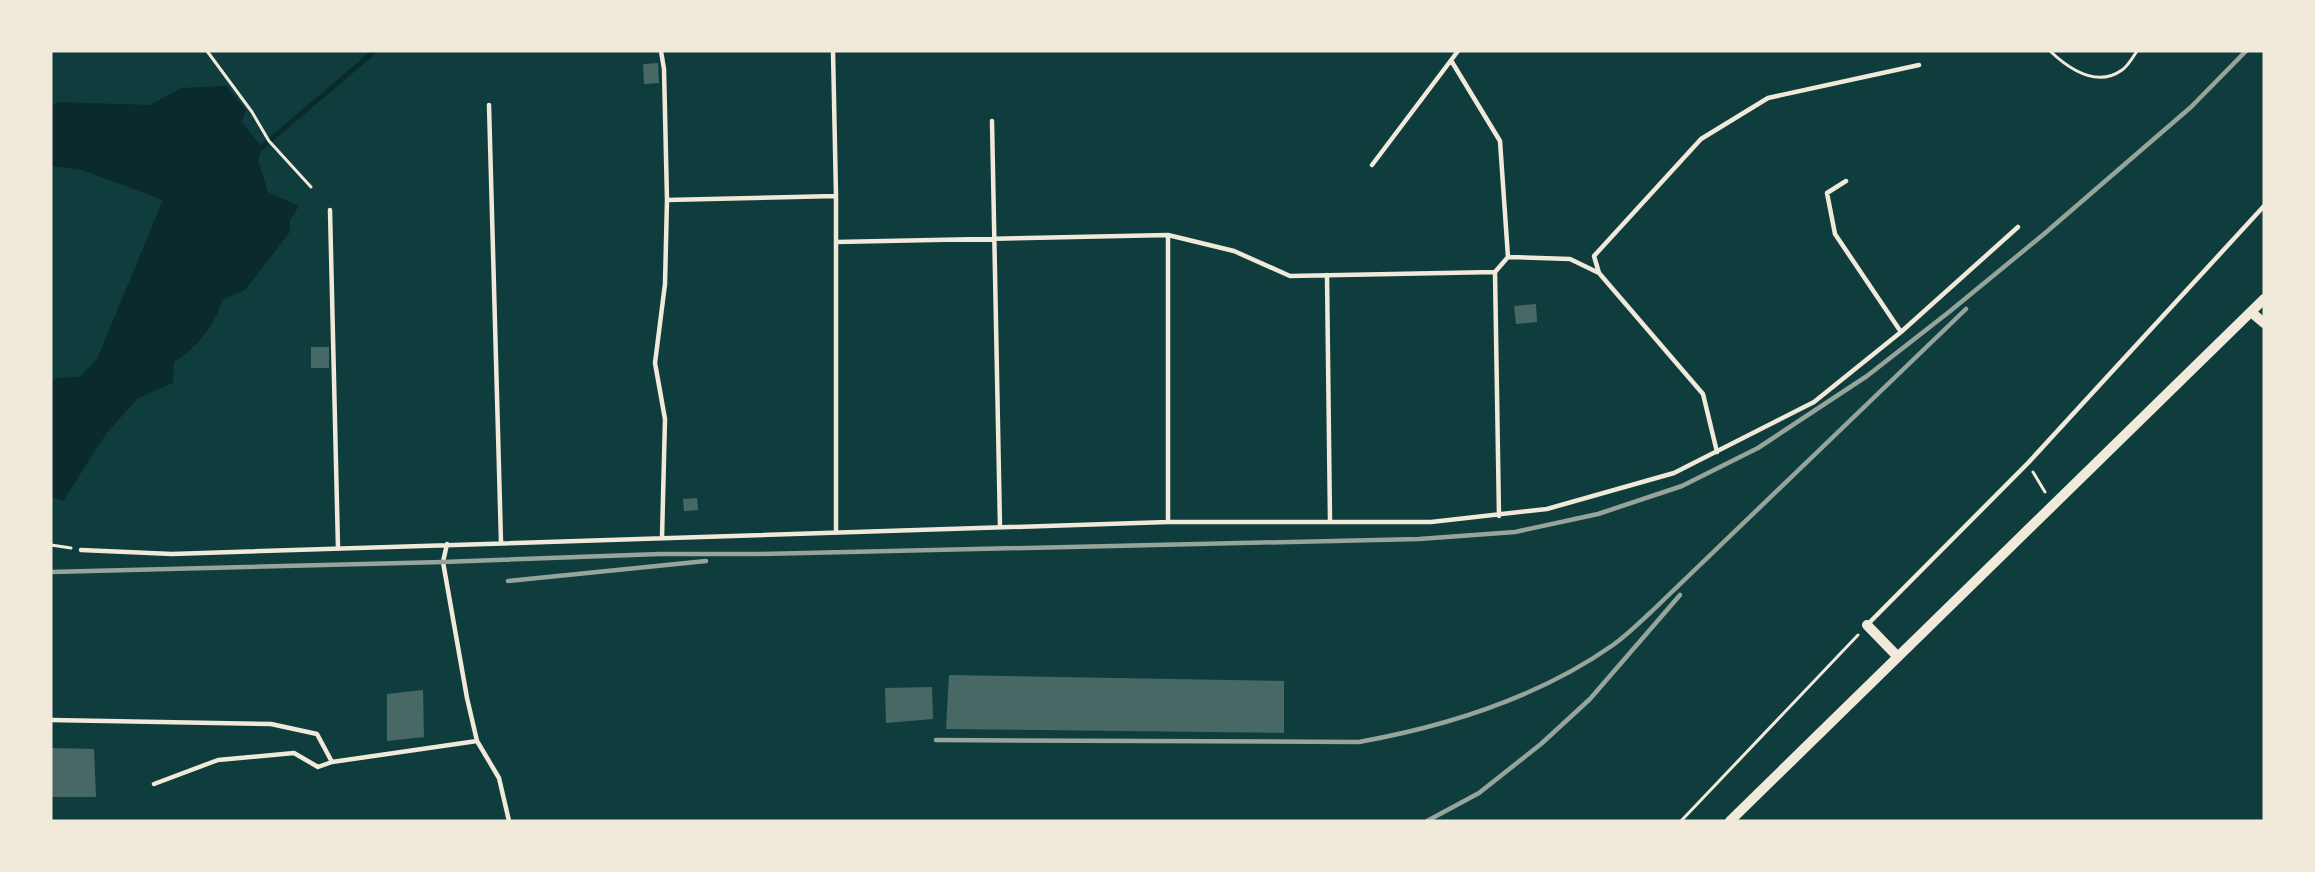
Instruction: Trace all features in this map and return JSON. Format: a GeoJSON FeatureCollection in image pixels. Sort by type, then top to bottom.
{"type":"FeatureCollection","features":[{"type":"Feature","properties":{"kind":"street"},"geometry":{"type":"LineString","coordinates":[[1730,821],[2264,299]]}},
{"type":"Feature","properties":{"kind":"street"},"geometry":{"type":"LineString","coordinates":[[2251,312],[2264,323]]}},
{"type":"Feature","properties":{"kind":"street"},"geometry":{"type":"LineString","coordinates":[[1867,625],[1898,657]]}},
{"type":"Feature","properties":{"kind":"lane"},"geometry":{"type":"LineString","coordinates":[[661,51],[664,69],[667,200],[665,284],[655,363],[665,419],[662,538]]}},
{"type":"Feature","properties":{"kind":"lane"},"geometry":{"type":"LineString","coordinates":[[833,51],[836,196],[836,532]]}},
{"type":"Feature","properties":{"kind":"lane"},"geometry":{"type":"LineString","coordinates":[[1372,165],[1452,62],[1458,51]]}},
{"type":"Feature","properties":{"kind":"lane"},"geometry":{"type":"LineString","coordinates":[[1452,62],[1500,141],[1508,258],[1495,272],[1499,516]]}},
{"type":"Feature","properties":{"kind":"lane"},"geometry":{"type":"LineString","coordinates":[[1599,273],[1594,256],[1701,139],[1768,98],[1919,65]]}},
{"type":"Feature","properties":{"kind":"lane"},"geometry":{"type":"LineString","coordinates":[[489,105],[501,542]]}},
{"type":"Feature","properties":{"kind":"lane"},"geometry":{"type":"LineString","coordinates":[[992,121],[1000,527]]}},
{"type":"Feature","properties":{"kind":"lane"},"geometry":{"type":"LineString","coordinates":[[1846,181],[1827,193],[1835,234],[1901,332]]}},
{"type":"Feature","properties":{"kind":"lane"},"geometry":{"type":"LineString","coordinates":[[667,200],[836,196]]}},
{"type":"Feature","properties":{"kind":"lane"},"geometry":{"type":"LineString","coordinates":[[1867,625],[2028,463],[2264,206]]}},
{"type":"Feature","properties":{"kind":"lane"},"geometry":{"type":"LineString","coordinates":[[330,210],[339,548]]}},
{"type":"Feature","properties":{"kind":"lane"},"geometry":{"type":"LineString","coordinates":[[81,550],[172,554],[1168,522],[1431,522],[1547,509],[1674,473],[1814,402],[1901,332],[2018,227]]}},
{"type":"Feature","properties":{"kind":"lane"},"geometry":{"type":"LineString","coordinates":[[836,242],[1168,234],[1234,250],[1290,276],[1495,272]]}},
{"type":"Feature","properties":{"kind":"lane"},"geometry":{"type":"LineString","coordinates":[[1168,234],[1168,522]]}},
{"type":"Feature","properties":{"kind":"lane"},"geometry":{"type":"LineString","coordinates":[[1508,258],[1570,259],[1599,273],[1703,394],[1717,452]]}},
{"type":"Feature","properties":{"kind":"lane"},"geometry":{"type":"LineString","coordinates":[[1327,275],[1330,521]]}},
{"type":"Feature","properties":{"kind":"lane"},"geometry":{"type":"LineString","coordinates":[[447,544],[443,562],[467,698],[477,741],[499,778],[509,821]]}},
{"type":"Feature","properties":{"kind":"lane"},"geometry":{"type":"LineString","coordinates":[[51,720],[272,724],[317,734],[332,762]]}},
{"type":"Feature","properties":{"kind":"lane"},"geometry":{"type":"LineString","coordinates":[[154,784],[218,760],[294,753],[318,767],[332,762],[477,741]]}},
{"type":"Feature","properties":{"kind":"path"},"geometry":{"type":"LineString","coordinates":[[207,51],[252,112],[269,141],[311,187]]}},
{"type":"Feature","properties":{"kind":"path"},"geometry":{"type":"LineString","coordinates":[[2050,51],[2083,76],[2106,76],[2122,70],[2137,51]]}},
{"type":"Feature","properties":{"kind":"path"},"geometry":{"type":"LineString","coordinates":[[2028,463],[2045,492]]}},
{"type":"Feature","properties":{"kind":"path"},"geometry":{"type":"LineString","coordinates":[[51,545],[81,550]]}},
{"type":"Feature","properties":{"kind":"path"},"geometry":{"type":"LineString","coordinates":[[1682,821],[1867,625]]}},
{"type":"Feature","properties":{"kind":"water"},"geometry":{"type":"Polygon","coordinates":[[[226,86],[246,110],[242,122],[262,147],[258,161],[268,192],[299,206],[290,220],[290,232],[245,290],[222,300],[215,319],[204,335],[174,362],[173,383],[138,398],[106,434],[63,501],[51,496],[51,384],[56,378],[79,377],[97,359],[163,200],[82,170],[51,166],[51,106],[59,102],[150,105],[181,88],[226,86]]]}},
{"type":"Feature","properties":{"kind":"building"},"geometry":{"type":"Polygon","coordinates":[[[658,63],[659,83],[644,84],[643,64],[658,63]]]}},
{"type":"Feature","properties":{"kind":"building"},"geometry":{"type":"Polygon","coordinates":[[[1536,304],[1537,322],[1516,324],[1514,306],[1536,304]]]}},
{"type":"Feature","properties":{"kind":"building"},"geometry":{"type":"Polygon","coordinates":[[[311,347],[329,347],[329,368],[311,368],[311,347]]]}},
{"type":"Feature","properties":{"kind":"building"},"geometry":{"type":"Polygon","coordinates":[[[697,498],[698,510],[684,511],[683,499],[697,498]]]}},
{"type":"Feature","properties":{"kind":"building"},"geometry":{"type":"Polygon","coordinates":[[[949,675],[1284,681],[1284,733],[946,729],[949,675]]]}},
{"type":"Feature","properties":{"kind":"building"},"geometry":{"type":"Polygon","coordinates":[[[932,687],[933,719],[886,723],[885,688],[932,687]]]}},
{"type":"Feature","properties":{"kind":"building"},"geometry":{"type":"Polygon","coordinates":[[[423,690],[424,737],[387,741],[387,694],[423,690]]]}},
{"type":"Feature","properties":{"kind":"building"},"geometry":{"type":"Polygon","coordinates":[[[51,748],[94,749],[96,797],[51,797],[51,748]]]}},
{"type":"Feature","properties":{"kind":"waterway"},"geometry":{"type":"LineString","coordinates":[[262,147],[375,51]]}},
{"type":"Feature","properties":{"kind":"railway"},"geometry":{"type":"LineString","coordinates":[[51,572],[660,554],[757,554],[1419,539],[1515,532],[1598,514],[1682,486],[1758,448],[1867,376],[2044,234],[2191,107],[2246,51]]}},
{"type":"Feature","properties":{"kind":"railway"},"geometry":{"type":"LineString","coordinates":[[936,740],[1359,742],[1459,718],[1524,694],[1584,663],[1628,633],[1966,309]]}},
{"type":"Feature","properties":{"kind":"railway"},"geometry":{"type":"LineString","coordinates":[[508,581],[706,561]]}},
{"type":"Feature","properties":{"kind":"railway"},"geometry":{"type":"LineString","coordinates":[[1427,821],[1479,793],[1541,744],[1590,699],[1680,595]]}}]}
